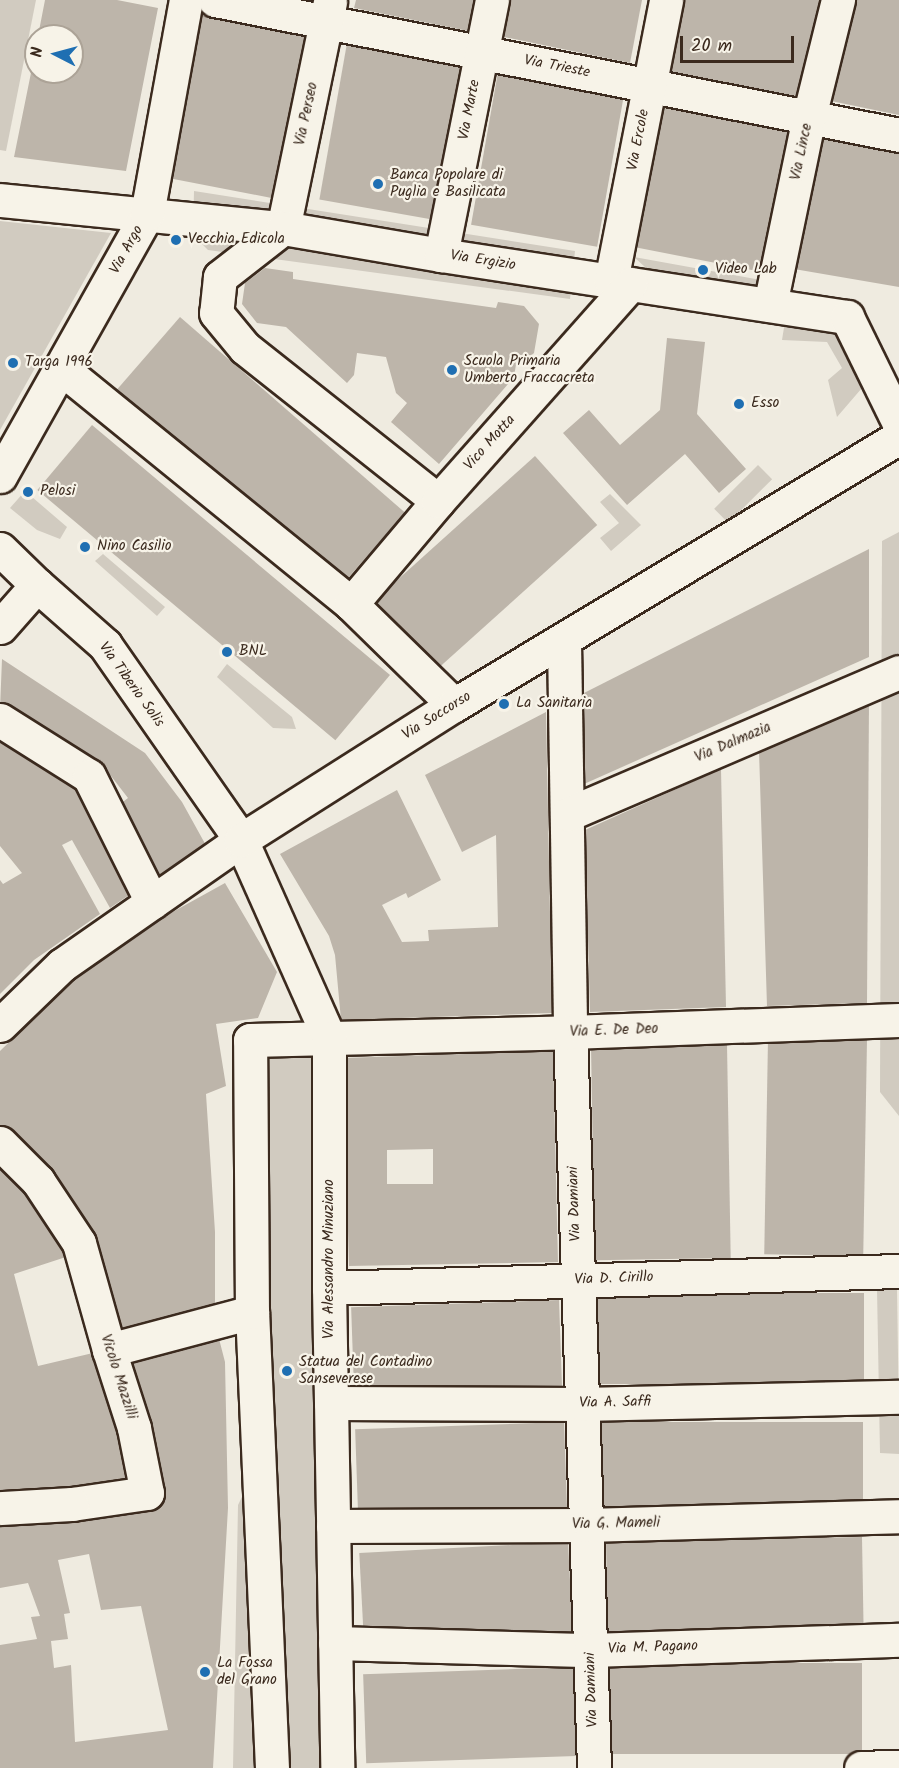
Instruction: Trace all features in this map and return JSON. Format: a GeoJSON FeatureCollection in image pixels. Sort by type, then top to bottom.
{"type":"FeatureCollection","features":[{"type":"Feature","properties":{"kind":"street","name":"Via Argo"},"geometry":{"type":"LineString","coordinates":[[0,476],[147,214],[186,0]]}},
{"type":"Feature","properties":{"kind":"street","name":"Via Trieste"},"geometry":{"type":"LineString","coordinates":[[215,0],[328,11],[482,52],[899,135]]}},
{"type":"Feature","properties":{"kind":"street","name":"Via Marte"},"geometry":{"type":"LineString","coordinates":[[441,255],[492,0]]}},
{"type":"Feature","properties":{"kind":"street","name":"Via Ercole"},"geometry":{"type":"LineString","coordinates":[[621,282],[650,85],[666,0]]}},
{"type":"Feature","properties":{"kind":"street","name":"Via Lince"},"geometry":{"type":"LineString","coordinates":[[770,305],[809,117],[838,0]]}},
{"type":"Feature","properties":{"kind":"street","name":"Via Perseo"},"geometry":{"type":"LineString","coordinates":[[284,228],[328,11]]}},
{"type":"Feature","properties":{"kind":"street","name":"Via Ergizio"},"geometry":{"type":"LineString","coordinates":[[0,200],[284,228],[441,255],[847,317],[898,434]]}},
{"type":"Feature","properties":{"kind":"street"},"geometry":{"type":"LineString","coordinates":[[284,228],[220,277],[216,313],[245,348],[438,501]]}},
{"type":"Feature","properties":{"kind":"street","name":"Vico Motta"},"geometry":{"type":"LineString","coordinates":[[351,604],[621,282]]}},
{"type":"Feature","properties":{"kind":"street"},"geometry":{"type":"LineString","coordinates":[[61,368],[351,604],[454,705]]}},
{"type":"Feature","properties":{"kind":"street","name":"Via Soccorso"},"geometry":{"type":"LineString","coordinates":[[0,1025],[62,965],[241,840],[454,705],[564,641],[898,434]]}},
{"type":"Feature","properties":{"kind":"street","name":"Via Tiberio Solis"},"geometry":{"type":"LineString","coordinates":[[0,549],[105,645],[241,840]]}},
{"type":"Feature","properties":{"kind":"street"},"geometry":{"type":"LineString","coordinates":[[0,627],[37,585]]}},
{"type":"Feature","properties":{"kind":"street","name":"Via Damiani"},"geometry":{"type":"LineString","coordinates":[[564,641],[570,1032],[594,1768]]}},
{"type":"Feature","properties":{"kind":"street","name":"Via Dalmazia"},"geometry":{"type":"LineString","coordinates":[[568,814],[899,672]]}},
{"type":"Feature","properties":{"kind":"street"},"geometry":{"type":"LineString","coordinates":[[0,720],[89,776],[152,902]]}},
{"type":"Feature","properties":{"kind":"street","name":"Via Alessandro Minuziano"},"geometry":{"type":"LineString","coordinates":[[241,840],[329,1038],[329,1288],[337,1768]]}},
{"type":"Feature","properties":{"kind":"street","name":"Via E. De Deo"},"geometry":{"type":"LineString","coordinates":[[252,1312],[250,1040],[570,1032],[899,1020]]}},
{"type":"Feature","properties":{"kind":"street","name":"Vicolo Mazzilli"},"geometry":{"type":"LineString","coordinates":[[0,1143],[38,1180],[80,1243],[109,1350],[134,1428],[147,1493],[72,1504],[0,1508]]}},
{"type":"Feature","properties":{"kind":"street","name":"Via D. Cirillo"},"geometry":{"type":"LineString","coordinates":[[329,1288],[899,1271]]}},
{"type":"Feature","properties":{"kind":"street"},"geometry":{"type":"LineString","coordinates":[[109,1350],[252,1312],[272,1768]]}},
{"type":"Feature","properties":{"kind":"street","name":"Via A. Saffi"},"geometry":{"type":"LineString","coordinates":[[331,1403],[582,1404],[899,1397]]}},
{"type":"Feature","properties":{"kind":"street","name":"Via G. Mameli"},"geometry":{"type":"LineString","coordinates":[[333,1526],[586,1525],[899,1516]]}},
{"type":"Feature","properties":{"kind":"street","name":"Via M. Pagano"},"geometry":{"type":"LineString","coordinates":[[335,1643],[591,1650],[899,1640]]}},
{"type":"Feature","properties":{"kind":"street"},"geometry":{"type":"LineString","coordinates":[[861,1768],[899,1767]]}},
{"type":"Feature","properties":{"kind":"shaded area"},"geometry":{"type":"Polygon","coordinates":[[[0,0],[36,0],[31,24],[24,24],[24,60],[6,151],[0,150],[0,0]]]}},
{"type":"Feature","properties":{"kind":"shaded area"},"geometry":{"type":"Polygon","coordinates":[[[194,191],[575,251],[570,299],[208,250],[193,235],[194,191]]]}},
{"type":"Feature","properties":{"kind":"shaded area"},"geometry":{"type":"Polygon","coordinates":[[[0,221],[111,233],[0,430],[0,221]]]}},
{"type":"Feature","properties":{"kind":"shaded area"},"geometry":{"type":"Polygon","coordinates":[[[634,257],[761,280],[753,319],[677,311],[679,298],[634,257]]]}},
{"type":"Feature","properties":{"kind":"shaded area"},"geometry":{"type":"Polygon","coordinates":[[[786,315],[839,325],[868,381],[837,417],[828,380],[842,368],[827,342],[782,340],[786,315]]]}},
{"type":"Feature","properties":{"kind":"shaded area"},"geometry":{"type":"Polygon","coordinates":[[[758,465],[772,479],[728,523],[714,509],[758,465]]]}},
{"type":"Feature","properties":{"kind":"shaded area"},"geometry":{"type":"Polygon","coordinates":[[[25,491],[67,527],[60,539],[37,530],[10,508],[25,491]]]}},
{"type":"Feature","properties":{"kind":"shaded area"},"geometry":{"type":"Polygon","coordinates":[[[610,494],[641,525],[611,551],[600,538],[619,523],[600,502],[610,494]]]}},
{"type":"Feature","properties":{"kind":"shaded area"},"geometry":{"type":"Polygon","coordinates":[[[899,532],[899,1116],[880,1092],[882,541],[899,532]]]}},
{"type":"Feature","properties":{"kind":"shaded area"},"geometry":{"type":"Polygon","coordinates":[[[103,554],[165,607],[157,616],[95,561],[103,554]]]}},
{"type":"Feature","properties":{"kind":"shaded area"},"geometry":{"type":"Polygon","coordinates":[[[227,664],[292,717],[296,729],[273,728],[217,677],[227,664]]]}},
{"type":"Feature","properties":{"kind":"shaded area"},"geometry":{"type":"Polygon","coordinates":[[[312,1041],[325,1768],[233,1768],[238,1505],[261,1458],[256,1050],[312,1041]]]}},
{"type":"Feature","properties":{"kind":"shaded area"},"geometry":{"type":"Polygon","coordinates":[[[897,1288],[899,1454],[880,1453],[877,1289],[897,1288]]]}},
{"type":"Feature","properties":{"kind":"building"},"geometry":{"type":"Polygon","coordinates":[[[45,0],[117,0],[158,8],[126,171],[14,157],[29,84],[84,84],[84,24],[40,24],[45,0]]]}},
{"type":"Feature","properties":{"kind":"building"},"geometry":{"type":"Polygon","coordinates":[[[356,0],[474,0],[468,31],[354,8],[356,0]]]}},
{"type":"Feature","properties":{"kind":"building"},"geometry":{"type":"Polygon","coordinates":[[[512,0],[642,0],[630,63],[504,37],[512,0]]]}},
{"type":"Feature","properties":{"kind":"building"},"geometry":{"type":"Polygon","coordinates":[[[680,0],[820,0],[798,100],[665,70],[680,0]]]}},
{"type":"Feature","properties":{"kind":"building"},"geometry":{"type":"Polygon","coordinates":[[[854,0],[899,0],[899,115],[831,101],[854,0]]]}},
{"type":"Feature","properties":{"kind":"building"},"geometry":{"type":"Polygon","coordinates":[[[200,15],[307,36],[275,199],[168,178],[200,15]]]}},
{"type":"Feature","properties":{"kind":"building"},"geometry":{"type":"Polygon","coordinates":[[[347,43],[461,63],[434,220],[319,200],[347,43]]]}},
{"type":"Feature","properties":{"kind":"building"},"geometry":{"type":"Polygon","coordinates":[[[498,72],[624,94],[597,247],[471,225],[498,72]]]}},
{"type":"Feature","properties":{"kind":"building"},"geometry":{"type":"Polygon","coordinates":[[[658,103],[792,129],[764,272],[630,246],[658,103]]]}},
{"type":"Feature","properties":{"kind":"building"},"geometry":{"type":"Polygon","coordinates":[[[824,135],[899,150],[899,287],[794,269],[824,135]]]}},
{"type":"Feature","properties":{"kind":"building","name":"Scuola Primaria Umberto Fraccacreta"},"geometry":{"type":"Polygon","coordinates":[[[265,268],[293,272],[293,279],[496,308],[498,302],[524,306],[539,324],[534,353],[527,359],[517,358],[514,377],[439,464],[391,422],[407,403],[396,393],[386,357],[357,353],[354,375],[347,383],[286,327],[257,323],[242,304],[245,283],[265,268]]]}},
{"type":"Feature","properties":{"kind":"building"},"geometry":{"type":"Polygon","coordinates":[[[180,317],[405,513],[341,586],[116,390],[180,317]]]}},
{"type":"Feature","properties":{"kind":"building"},"geometry":{"type":"Polygon","coordinates":[[[667,338],[705,342],[697,414],[746,469],[719,493],[685,454],[627,505],[563,433],[589,410],[620,445],[660,410],[667,338]]]}},
{"type":"Feature","properties":{"kind":"building"},"geometry":{"type":"Polygon","coordinates":[[[92,425],[390,675],[335,740],[37,490],[92,425]]]}},
{"type":"Feature","properties":{"kind":"building"},"geometry":{"type":"Polygon","coordinates":[[[535,456],[597,525],[436,670],[374,601],[535,456]]]}},
{"type":"Feature","properties":{"kind":"building"},"geometry":{"type":"Polygon","coordinates":[[[869,549],[869,657],[584,784],[582,694],[869,549]]]}},
{"type":"Feature","properties":{"kind":"building"},"geometry":{"type":"Polygon","coordinates":[[[2,659],[145,753],[182,802],[208,849],[151,882],[111,811],[128,798],[111,776],[49,732],[0,709],[2,659]]]}},
{"type":"Feature","properties":{"kind":"building"},"geometry":{"type":"Polygon","coordinates":[[[869,701],[867,1003],[767,1006],[759,751],[869,701]]]}},
{"type":"Feature","properties":{"kind":"building"},"geometry":{"type":"Polygon","coordinates":[[[546,712],[552,1013],[341,1020],[335,955],[329,936],[280,854],[397,790],[441,880],[408,898],[406,893],[382,905],[402,942],[429,941],[428,930],[498,927],[496,835],[462,852],[425,775],[546,712]]]}},
{"type":"Feature","properties":{"kind":"building"},"geometry":{"type":"Polygon","coordinates":[[[0,729],[56,769],[87,797],[138,889],[110,908],[72,840],[62,845],[100,914],[34,960],[0,994],[0,880],[3,884],[22,873],[0,846],[0,729]]]}},
{"type":"Feature","properties":{"kind":"building"},"geometry":{"type":"Polygon","coordinates":[[[721,769],[726,1007],[590,1012],[585,830],[721,769]]]}},
{"type":"Feature","properties":{"kind":"building"},"geometry":{"type":"Polygon","coordinates":[[[225,883],[277,972],[258,1018],[216,1024],[226,1086],[206,1094],[215,1232],[215,1313],[113,1340],[0,1128],[0,1051],[104,950],[225,883]]]}},
{"type":"Feature","properties":{"kind":"building"},"geometry":{"type":"Polygon","coordinates":[[[768,1038],[867,1040],[863,1256],[764,1254],[768,1038]]]}},
{"type":"Feature","properties":{"kind":"building"},"geometry":{"type":"Polygon","coordinates":[[[727,1045],[731,1258],[595,1260],[591,1047],[727,1045]]]}},
{"type":"Feature","properties":{"kind":"building"},"geometry":{"type":"Polygon","coordinates":[[[553,1051],[558,1262],[349,1266],[343,1058],[553,1051]],[[433,1149],[387,1150],[387,1184],[433,1184],[433,1149]]]}},
{"type":"Feature","properties":{"kind":"building"},"geometry":{"type":"Polygon","coordinates":[[[0,1159],[51,1216],[72,1255],[14,1274],[38,1366],[93,1353],[127,1453],[127,1484],[0,1500],[0,1159]]]}},
{"type":"Feature","properties":{"kind":"building"},"geometry":{"type":"Polygon","coordinates":[[[598,1293],[864,1293],[864,1384],[598,1384],[598,1293]]]}},
{"type":"Feature","properties":{"kind":"building"},"geometry":{"type":"Polygon","coordinates":[[[559,1300],[562,1386],[354,1393],[351,1307],[559,1300]]]}},
{"type":"Feature","properties":{"kind":"building"},"geometry":{"type":"Polygon","coordinates":[[[217,1331],[225,1362],[228,1508],[213,1768],[0,1768],[0,1645],[37,1639],[31,1617],[40,1616],[28,1583],[0,1588],[0,1520],[156,1506],[122,1356],[217,1331]],[[89,1554],[58,1560],[70,1613],[64,1614],[68,1639],[51,1641],[54,1668],[71,1665],[75,1742],[168,1730],[141,1606],[101,1610],[89,1554]]]}},
{"type":"Feature","properties":{"kind":"building"},"geometry":{"type":"Polygon","coordinates":[[[564,1422],[567,1507],[358,1514],[355,1429],[564,1422]]]}},
{"type":"Feature","properties":{"kind":"building"},"geometry":{"type":"Polygon","coordinates":[[[602,1422],[863,1422],[863,1507],[602,1507],[602,1422]]]}},
{"type":"Feature","properties":{"kind":"building"},"geometry":{"type":"Polygon","coordinates":[[[862,1537],[864,1630],[608,1634],[606,1541],[862,1537]]]}},
{"type":"Feature","properties":{"kind":"building"},"geometry":{"type":"Polygon","coordinates":[[[568,1542],[573,1632],[364,1643],[359,1553],[568,1542]]]}},
{"type":"Feature","properties":{"kind":"building"},"geometry":{"type":"Polygon","coordinates":[[[610,1663],[862,1663],[862,1754],[610,1754],[610,1663]]]}},
{"type":"Feature","properties":{"kind":"building"},"geometry":{"type":"Polygon","coordinates":[[[573,1667],[576,1756],[366,1763],[363,1674],[573,1667]]]}},
{"type":"Feature","properties":{"kind":"place","name":"Banca Popolare di Puglia e Basilicata"},"geometry":{"type":"Point","coordinates":[378,184]}},
{"type":"Feature","properties":{"kind":"place","name":"Vecchia Edicola"},"geometry":{"type":"Point","coordinates":[176,240]}},
{"type":"Feature","properties":{"kind":"place","name":"Video Lab"},"geometry":{"type":"Point","coordinates":[703,270]}},
{"type":"Feature","properties":{"kind":"place","name":"Targa 1996"},"geometry":{"type":"Point","coordinates":[13,363]}},
{"type":"Feature","properties":{"kind":"place","name":"Scuola Primaria Umberto Fraccacreta"},"geometry":{"type":"Point","coordinates":[452,370]}},
{"type":"Feature","properties":{"kind":"place","name":"Esso"},"geometry":{"type":"Point","coordinates":[739,404]}},
{"type":"Feature","properties":{"kind":"place","name":"Pelosi"},"geometry":{"type":"Point","coordinates":[28,492]}},
{"type":"Feature","properties":{"kind":"place","name":"Nino Casilio"},"geometry":{"type":"Point","coordinates":[85,547]}},
{"type":"Feature","properties":{"kind":"place","name":"BNL"},"geometry":{"type":"Point","coordinates":[227,652]}},
{"type":"Feature","properties":{"kind":"place","name":"La Sanitaria"},"geometry":{"type":"Point","coordinates":[504,704]}},
{"type":"Feature","properties":{"kind":"place","name":"Statua del Contadino Sanseverese"},"geometry":{"type":"Point","coordinates":[287,1371]}},
{"type":"Feature","properties":{"kind":"place","name":"La Fossa del Grano"},"geometry":{"type":"Point","coordinates":[205,1672]}}]}
